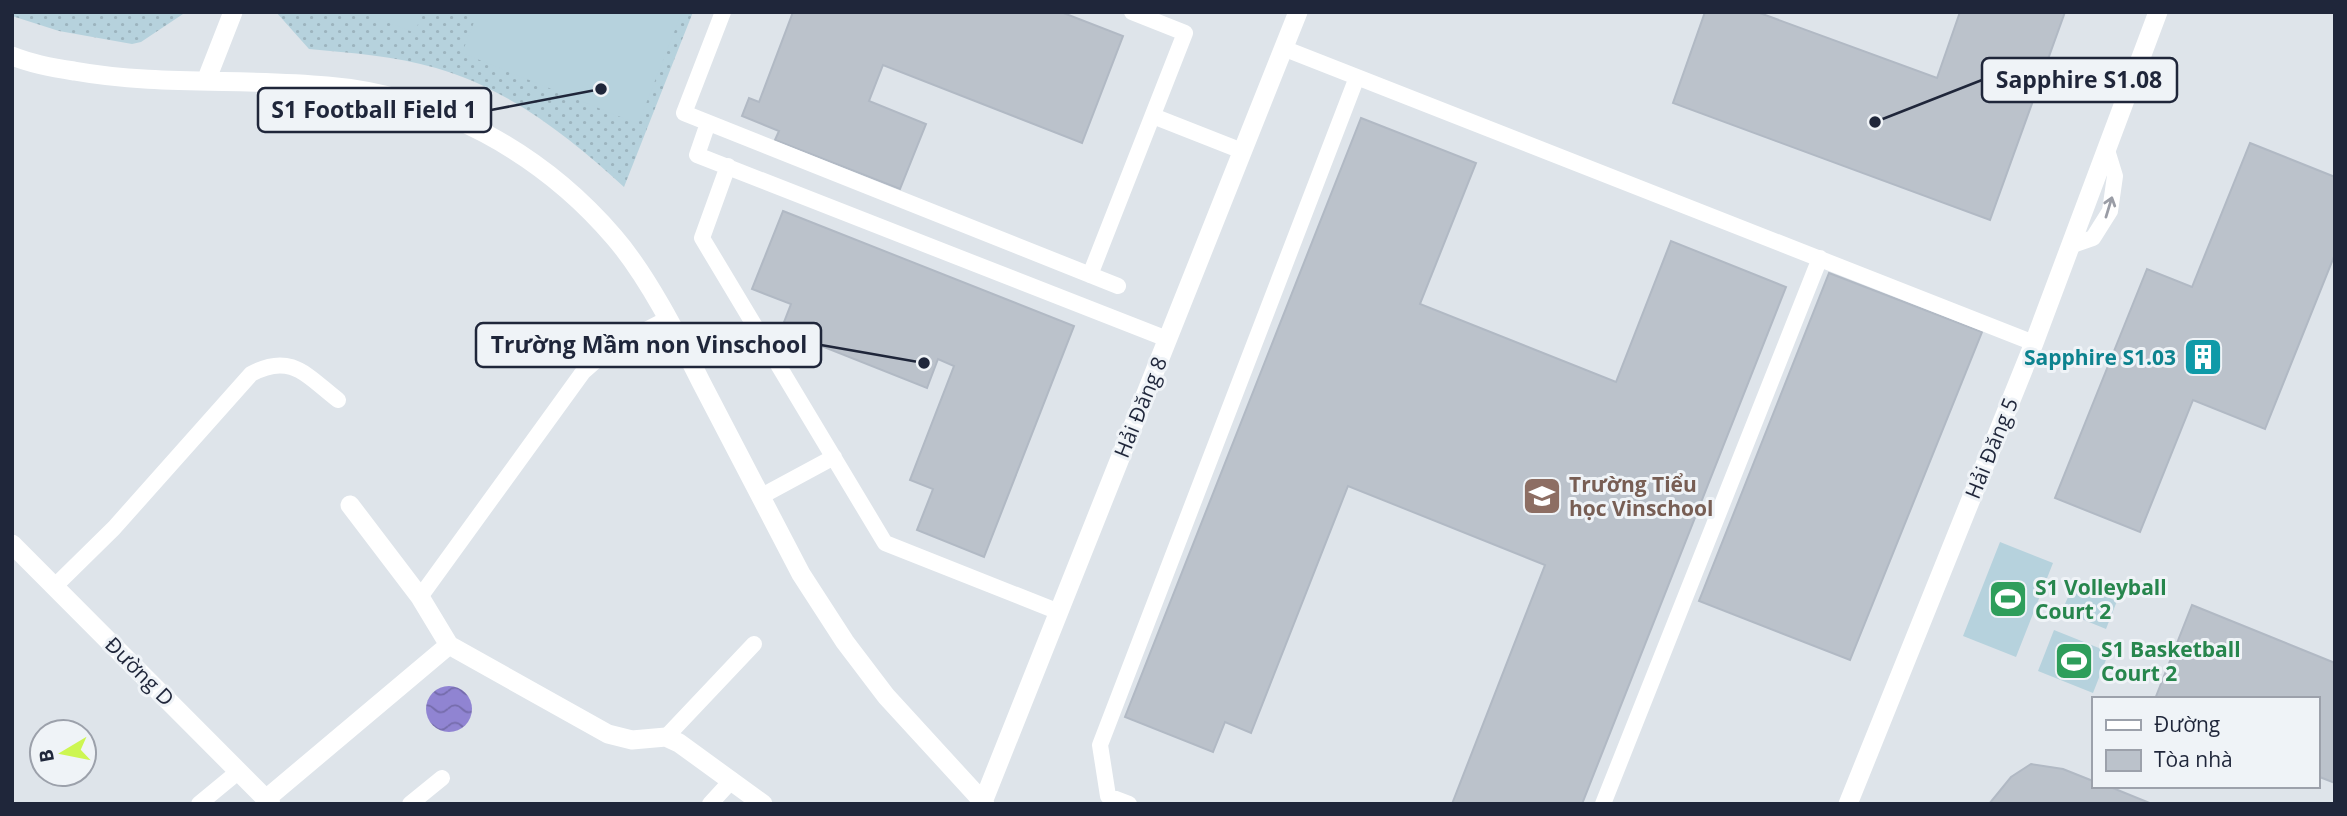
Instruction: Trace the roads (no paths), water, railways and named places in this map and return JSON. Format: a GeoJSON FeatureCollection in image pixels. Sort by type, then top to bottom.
{"type":"FeatureCollection","features":[{"type":"Feature","properties":{"kind":"street"},"geometry":{"type":"LineString","coordinates":[[206,81],[233,12]]}},
{"type":"Feature","properties":{"kind":"street","name":"Hải Đăng 8"},"geometry":{"type":"LineString","coordinates":[[984,803],[1298,12]]}},
{"type":"Feature","properties":{"kind":"street","name":"Hải Đăng 5"},"geometry":{"type":"LineString","coordinates":[[1847,804],[2034,342],[2158,12]]}},
{"type":"Feature","properties":{"kind":"street"},"geometry":{"type":"LineString","coordinates":[[12,56],[55,68],[100,76],[325,85],[358,89],[422,105],[482,132],[533,163],[576,197],[628,255],[667,319],[801,574],[845,642],[886,696],[984,803]]}},
{"type":"Feature","properties":{"kind":"street"},"geometry":{"type":"LineString","coordinates":[[350,505],[420,597],[449,645],[608,734],[632,740],[666,737],[685,747],[763,804]]}},
{"type":"Feature","properties":{"kind":"street","name":"Đường D"},"geometry":{"type":"LineString","coordinates":[[16,556],[55,586],[269,801],[449,645]]}},
{"type":"Feature","properties":{"kind":"lane"},"geometry":{"type":"LineString","coordinates":[[723,12],[684,113],[1118,286]]}},
{"type":"Feature","properties":{"kind":"lane"},"geometry":{"type":"LineString","coordinates":[[1090,275],[1185,33],[1132,12]]}},
{"type":"Feature","properties":{"kind":"lane"},"geometry":{"type":"LineString","coordinates":[[1283,48],[2034,342]]}},
{"type":"Feature","properties":{"kind":"lane"},"geometry":{"type":"LineString","coordinates":[[1129,804],[1108,796],[1100,745],[1357,77]]}},
{"type":"Feature","properties":{"kind":"lane"},"geometry":{"type":"LineString","coordinates":[[1153,116],[1242,151]]}},
{"type":"Feature","properties":{"kind":"lane"},"geometry":{"type":"LineString","coordinates":[[708,123],[697,155],[1167,339]]}},
{"type":"Feature","properties":{"kind":"lane"},"geometry":{"type":"LineString","coordinates":[[728,166],[702,238],[885,543],[1059,612]]}},
{"type":"Feature","properties":{"kind":"lane"},"geometry":{"type":"LineString","coordinates":[[920,241],[931,212]]}},
{"type":"Feature","properties":{"kind":"lane"},"geometry":{"type":"LineString","coordinates":[[1603,804],[1820,258]]}},
{"type":"Feature","properties":{"kind":"lane"},"geometry":{"type":"LineString","coordinates":[[420,597],[583,372],[609,349],[667,319]]}},
{"type":"Feature","properties":{"kind":"lane"},"geometry":{"type":"LineString","coordinates":[[55,586],[114,528],[251,374],[268,365],[286,365],[300,370],[338,400]]}},
{"type":"Feature","properties":{"kind":"lane"},"geometry":{"type":"LineString","coordinates":[[761,496],[834,457]]}},
{"type":"Feature","properties":{"kind":"lane"},"geometry":{"type":"LineString","coordinates":[[666,737],[754,643]]}},
{"type":"Feature","properties":{"kind":"lane"},"geometry":{"type":"LineString","coordinates":[[199,804],[239,771]]}},
{"type":"Feature","properties":{"kind":"lane"},"geometry":{"type":"LineString","coordinates":[[410,804],[442,778]]}},
{"type":"Feature","properties":{"kind":"lane"},"geometry":{"type":"LineString","coordinates":[[710,804],[732,780]]}},
{"type":"Feature","properties":{"kind":"water"},"geometry":{"type":"Polygon","coordinates":[[[449,686],[466,692],[472,709],[466,726],[449,732],[432,726],[426,709],[432,692],[449,686]]]}},
{"type":"Feature","properties":{"kind":"place","name":"S1 Football Field 1"},"geometry":{"type":"Point","coordinates":[601,89]}},
{"type":"Feature","properties":{"kind":"place","name":"Sapphire S1.08"},"geometry":{"type":"Point","coordinates":[1875,122]}},
{"type":"Feature","properties":{"kind":"place","name":"Sapphire S1.03"},"geometry":{"type":"Point","coordinates":[2203,357]}},
{"type":"Feature","properties":{"kind":"place","name":"Trường Mầm non Vinschool"},"geometry":{"type":"Point","coordinates":[924,363]}},
{"type":"Feature","properties":{"kind":"place","name":"Trường Tiểu học Vinschool"},"geometry":{"type":"Point","coordinates":[1542,496]}},
{"type":"Feature","properties":{"kind":"place","name":"S1 Volleyball Court 2"},"geometry":{"type":"Point","coordinates":[2008,599]}},
{"type":"Feature","properties":{"kind":"place","name":"S1 Basketball Court 2"},"geometry":{"type":"Point","coordinates":[2074,661]}}]}
